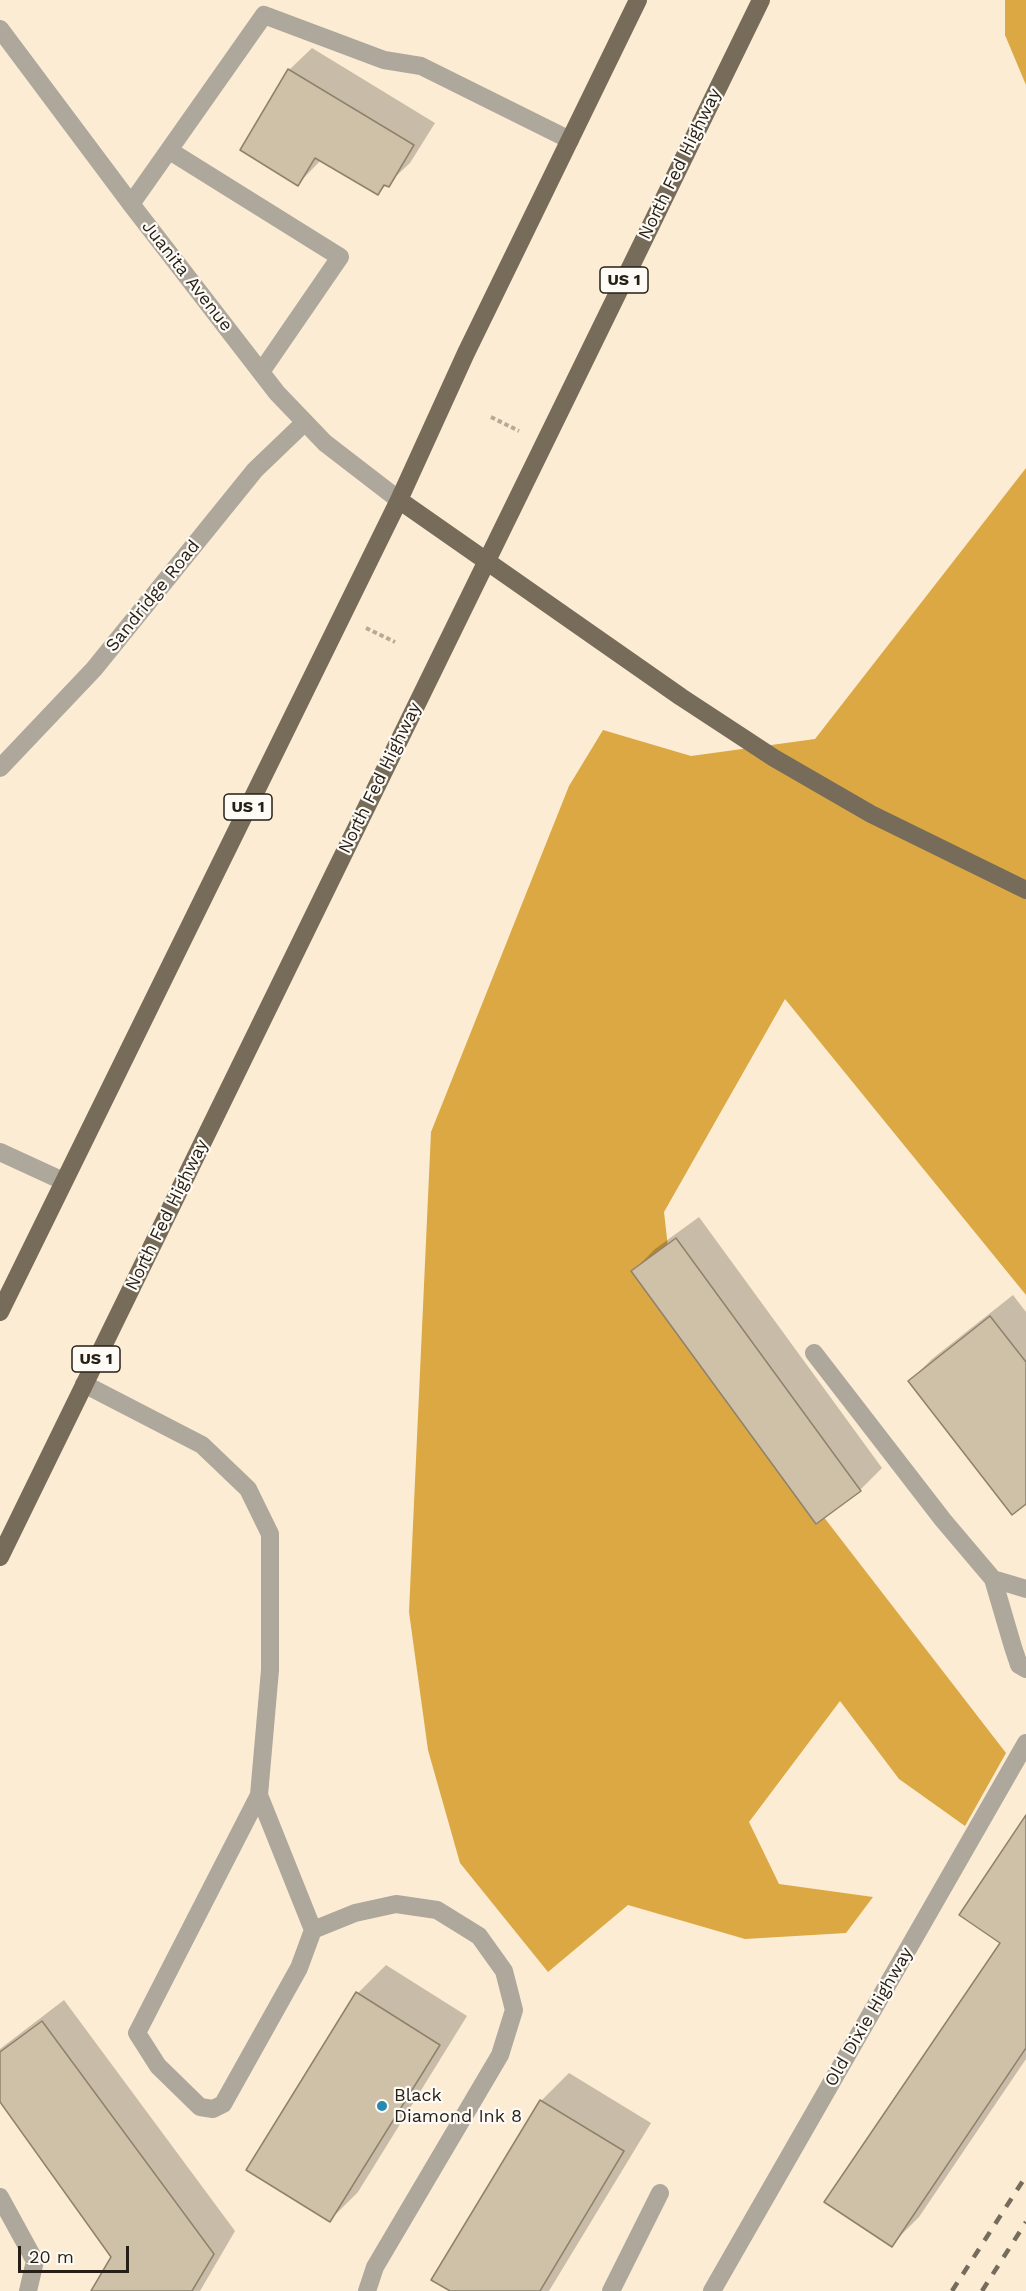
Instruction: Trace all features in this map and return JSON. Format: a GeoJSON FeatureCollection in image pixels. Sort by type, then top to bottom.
{"type":"FeatureCollection","features":[{"type":"Feature","properties":{"kind":"main road","name":"US 1"},"geometry":{"type":"LineString","coordinates":[[0,1312],[399,500],[466,353],[638,0]]}},
{"type":"Feature","properties":{"kind":"main road","name":"North Fed Highway"},"geometry":{"type":"LineString","coordinates":[[0,1557],[761,0]]}},
{"type":"Feature","properties":{"kind":"main road"},"geometry":{"type":"LineString","coordinates":[[399,500],[681,697],[774,758],[871,814],[1026,890]]}},
{"type":"Feature","properties":{"kind":"street"},"geometry":{"type":"LineString","coordinates":[[131,204],[264,15],[384,60],[421,66],[570,140]]}},
{"type":"Feature","properties":{"kind":"street","name":"Juanita Avenue"},"geometry":{"type":"LineString","coordinates":[[0,29],[131,204],[303,423],[325,443],[399,500]]}},
{"type":"Feature","properties":{"kind":"street"},"geometry":{"type":"LineString","coordinates":[[170,151],[340,257],[261,372]]}},
{"type":"Feature","properties":{"kind":"street","name":"Sandridge Road"},"geometry":{"type":"LineString","coordinates":[[0,768],[94,669],[255,470],[303,423]]}},
{"type":"Feature","properties":{"kind":"street"},"geometry":{"type":"LineString","coordinates":[[0,1152],[63,1181]]}},
{"type":"Feature","properties":{"kind":"street"},"geometry":{"type":"LineString","coordinates":[[814,1353],[943,1520],[993,1579],[1019,1665],[1026,1669]]}},
{"type":"Feature","properties":{"kind":"street"},"geometry":{"type":"LineString","coordinates":[[84,1384],[201,1444],[248,1489],[270,1534],[270,1670],[259,1796],[137,2033],[158,2066],[200,2107],[213,2109],[223,2104],[300,1968],[313,1930],[259,1796]]}},
{"type":"Feature","properties":{"kind":"street"},"geometry":{"type":"LineString","coordinates":[[993,1579],[1026,1588]]}},
{"type":"Feature","properties":{"kind":"street","name":"Old Dixie Highway"},"geometry":{"type":"LineString","coordinates":[[712,2291],[1026,1743]]}},
{"type":"Feature","properties":{"kind":"street"},"geometry":{"type":"LineString","coordinates":[[313,1930],[356,1913],[396,1904],[437,1910],[479,1936],[504,1971],[514,2010],[500,2055],[375,2267],[367,2291]]}},
{"type":"Feature","properties":{"kind":"street"},"geometry":{"type":"LineString","coordinates":[[610,2291],[660,2193]]}},
{"type":"Feature","properties":{"kind":"street"},"geometry":{"type":"LineString","coordinates":[[0,2197],[35,2261],[28,2291]]}},
{"type":"Feature","properties":{"kind":"path"},"geometry":{"type":"LineString","coordinates":[[491,417],[519,430]]}},
{"type":"Feature","properties":{"kind":"path"},"geometry":{"type":"LineString","coordinates":[[360,625],[395,642]]}},
{"type":"Feature","properties":{"kind":"shaded area"},"geometry":{"type":"Polygon","coordinates":[[[1005,0],[1026,0],[1026,85],[1005,35],[1005,0]]]}},
{"type":"Feature","properties":{"kind":"shaded area"},"geometry":{"type":"Polygon","coordinates":[[[1026,468],[1026,1295],[785,999],[664,1212],[677,1327],[1006,1753],[965,1826],[899,1779],[840,1701],[749,1822],[779,1884],[873,1897],[846,1933],[745,1939],[628,1905],[548,1972],[460,1863],[428,1750],[409,1612],[431,1132],[569,786],[603,730],[691,756],[815,739],[1026,468]]]}},
{"type":"Feature","properties":{"kind":"building"},"geometry":{"type":"Polygon","coordinates":[[[288,69],[414,145],[389,187],[384,185],[378,195],[315,158],[298,186],[240,150],[288,69]]]}},
{"type":"Feature","properties":{"kind":"building"},"geometry":{"type":"Polygon","coordinates":[[[676,1238],[861,1491],[816,1524],[631,1271],[676,1238]]]}},
{"type":"Feature","properties":{"kind":"building"},"geometry":{"type":"Polygon","coordinates":[[[990,1316],[1026,1362],[1026,1504],[1012,1515],[908,1381],[990,1316]]]}},
{"type":"Feature","properties":{"kind":"building"},"geometry":{"type":"Polygon","coordinates":[[[1026,1815],[1026,2048],[892,2247],[824,2202],[1000,1943],[959,1915],[1026,1815]]]}},
{"type":"Feature","properties":{"kind":"building"},"geometry":{"type":"Polygon","coordinates":[[[356,1992],[440,2045],[330,2222],[246,2170],[356,1992]]]}},
{"type":"Feature","properties":{"kind":"building"},"geometry":{"type":"Polygon","coordinates":[[[42,2021],[214,2254],[192,2291],[91,2291],[111,2257],[0,2102],[0,2052],[42,2021]]]}},
{"type":"Feature","properties":{"kind":"building"},"geometry":{"type":"Polygon","coordinates":[[[540,2100],[624,2151],[540,2291],[450,2291],[431,2280],[540,2100]]]}},
{"type":"Feature","properties":{"kind":"railway"},"geometry":{"type":"LineString","coordinates":[[952,2291],[1026,2176]]}},
{"type":"Feature","properties":{"kind":"railway"},"geometry":{"type":"LineString","coordinates":[[982,2291],[1026,2222]]}},
{"type":"Feature","properties":{"kind":"place","name":"Black Diamond Ink 8"},"geometry":{"type":"Point","coordinates":[382,2106]}}]}
